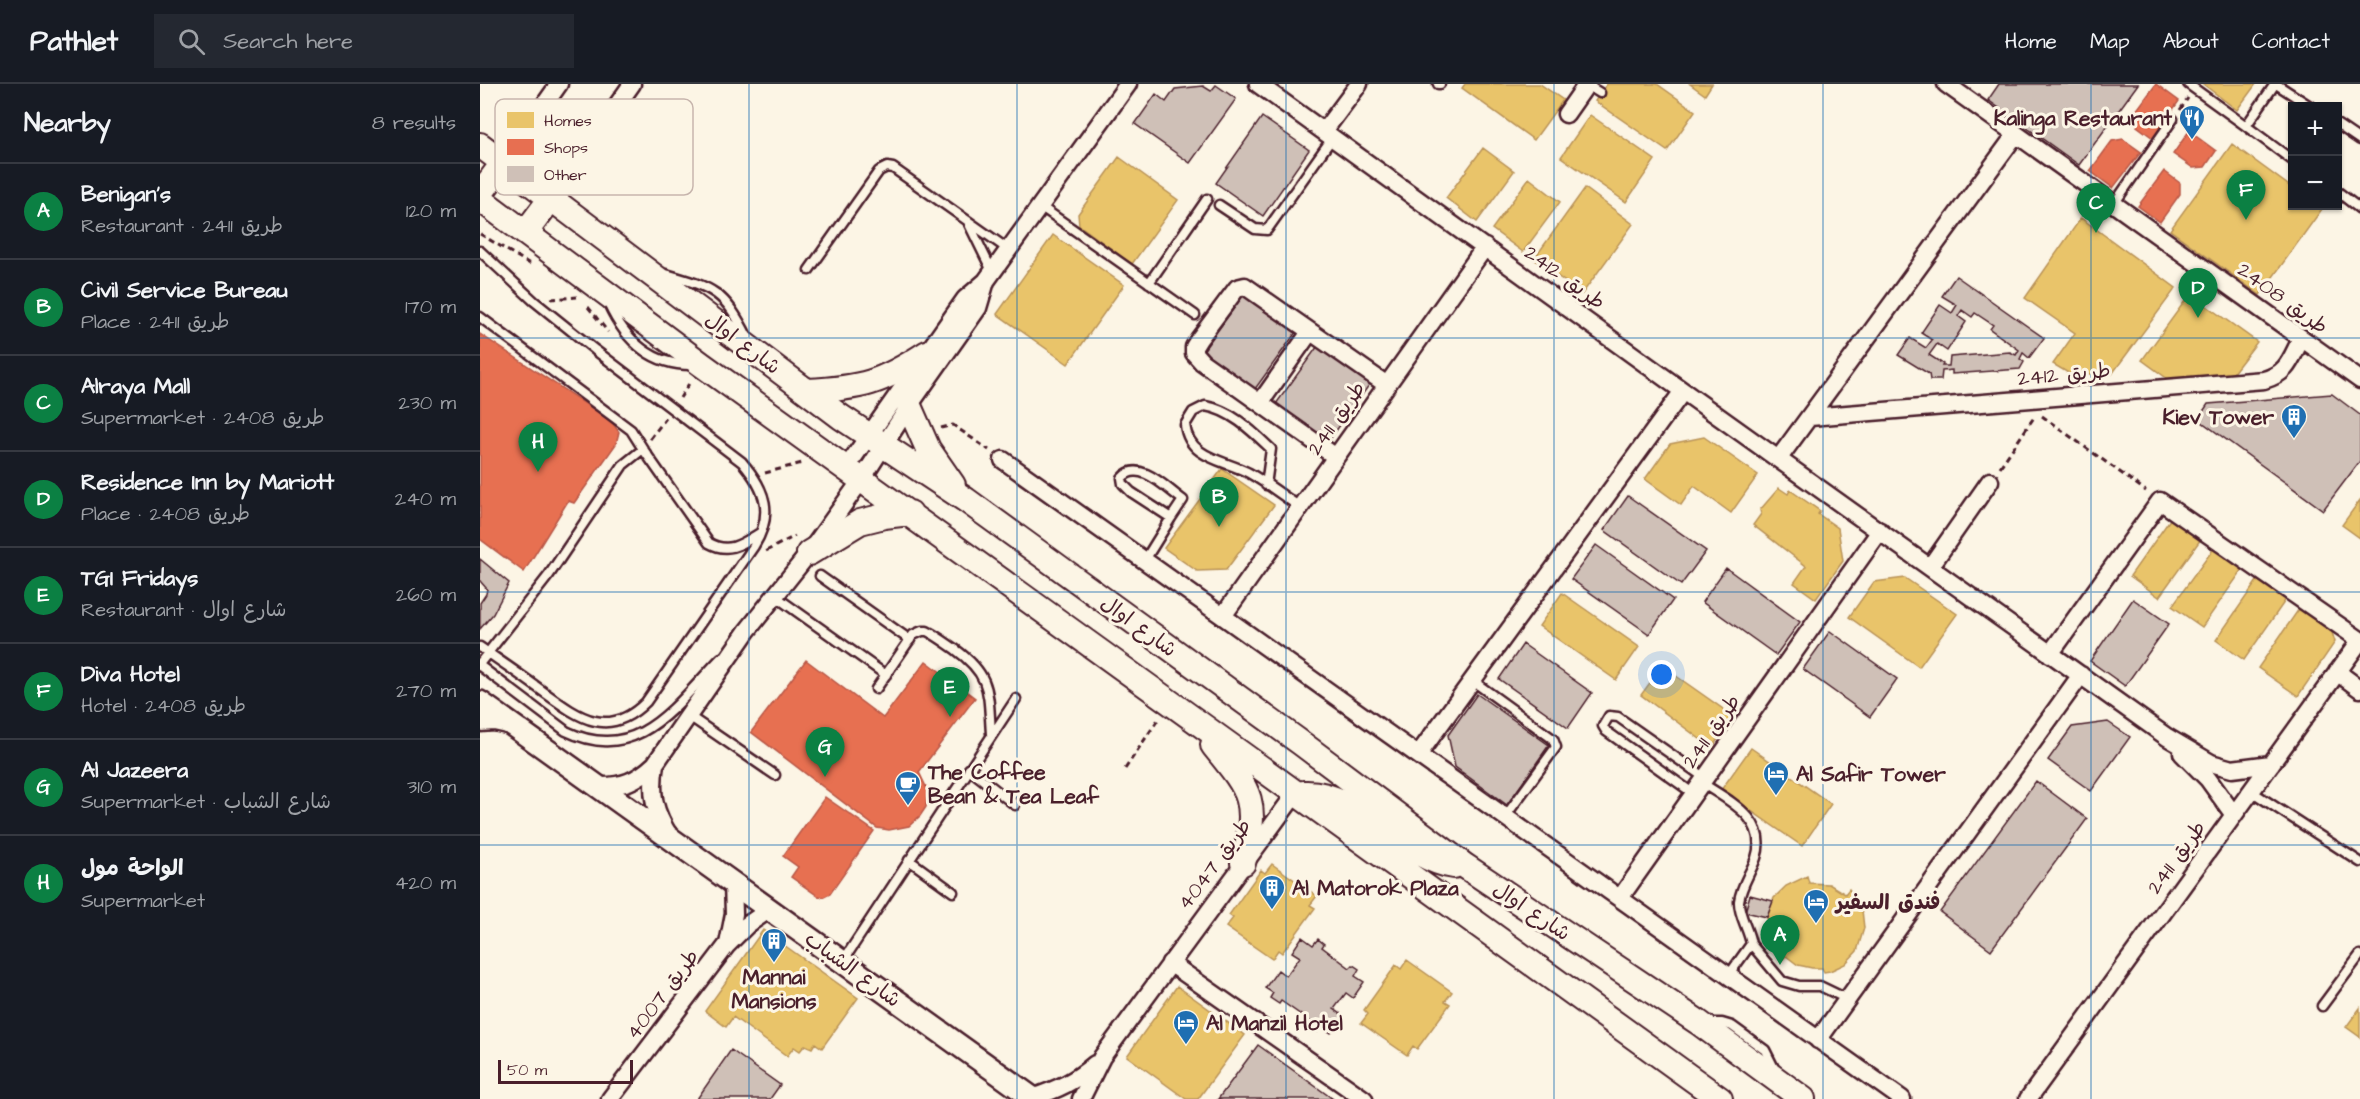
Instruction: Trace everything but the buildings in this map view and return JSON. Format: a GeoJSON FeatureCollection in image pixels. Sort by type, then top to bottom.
{"type":"FeatureCollection","features":[{"type":"Feature","properties":{"kind":"main road","name":"شارع اوال"},"geometry":{"type":"LineString","coordinates":[[480,144],[495,155]]}},
{"type":"Feature","properties":{"kind":"main road"},"geometry":{"type":"LineString","coordinates":[[480,194],[495,174]]}},
{"type":"Feature","properties":{"kind":"main road","name":"شارع اوال"},"geometry":{"type":"LineString","coordinates":[[549,195],[807,391],[876,441],[966,500],[1301,743],[1465,866],[1698,1022],[1803,1099]]}},
{"type":"Feature","properties":{"kind":"main road"},"geometry":{"type":"LineString","coordinates":[[525,233],[552,197]]}},
{"type":"Feature","properties":{"kind":"main road","name":"شارع اوال"},"geometry":{"type":"LineString","coordinates":[[480,199],[525,233],[594,297],[692,374],[854,473],[1194,722],[1720,1099]]}},
{"type":"Feature","properties":{"kind":"main road"},"geometry":{"type":"LineString","coordinates":[[807,391],[846,388],[879,381],[895,374],[927,352]]}},
{"type":"Feature","properties":{"kind":"main road"},"geometry":{"type":"LineString","coordinates":[[909,406],[928,449],[966,500]]}},
{"type":"Feature","properties":{"kind":"main road"},"geometry":{"type":"LineString","coordinates":[[805,543],[860,522],[910,513]]}},
{"type":"Feature","properties":{"kind":"main road"},"geometry":{"type":"LineString","coordinates":[[1194,722],[1238,775],[1248,796],[1253,815],[1243,863]]}},
{"type":"Feature","properties":{"kind":"main road"},"geometry":{"type":"LineString","coordinates":[[1296,793],[1311,792],[1328,797],[1361,814],[1435,862],[1451,867],[1465,866]]}},
{"type":"Feature","properties":{"kind":"street"},"geometry":{"type":"LineString","coordinates":[[548,99],[559,84]]}},
{"type":"Feature","properties":{"kind":"street"},"geometry":{"type":"LineString","coordinates":[[598,786],[614,787],[629,783],[643,775],[655,764],[747,631],[774,596],[805,543],[876,441],[927,352],[965,299],[989,277],[1128,84]]}},
{"type":"Feature","properties":{"kind":"street","name":"طريق 2412"},"geometry":{"type":"LineString","coordinates":[[1258,84],[2167,737],[2211,763],[2232,769],[2271,764]]}},
{"type":"Feature","properties":{"kind":"street"},"geometry":{"type":"LineString","coordinates":[[1328,134],[1359,84]]}},
{"type":"Feature","properties":{"kind":"street"},"geometry":{"type":"LineString","coordinates":[[618,99],[627,86]]}},
{"type":"Feature","properties":{"kind":"street","name":"طريق 2408"},"geometry":{"type":"LineString","coordinates":[[1955,86],[2016,134],[2301,339],[2359,378]]}},
{"type":"Feature","properties":{"kind":"street"},"geometry":{"type":"LineString","coordinates":[[1566,114],[1591,87]]}},
{"type":"Feature","properties":{"kind":"street"},"geometry":{"type":"LineString","coordinates":[[1779,458],[2016,134]]}},
{"type":"Feature","properties":{"kind":"street","name":"طريق 2411"},"geometry":{"type":"LineString","coordinates":[[1223,616],[1485,247]]}},
{"type":"Feature","properties":{"kind":"street"},"geometry":{"type":"LineString","coordinates":[[876,441],[909,406],[978,308],[989,277]]}},
{"type":"Feature","properties":{"kind":"street"},"geometry":{"type":"LineString","coordinates":[[1336,457],[1202,362],[1194,353],[1194,347],[1199,339],[1237,288],[1245,286],[1387,386]]}},
{"type":"Feature","properties":{"kind":"street"},"geometry":{"type":"LineString","coordinates":[[1260,403],[1310,332]]}},
{"type":"Feature","properties":{"kind":"street","name":"طريق 2412"},"geometry":{"type":"LineString","coordinates":[[1810,417],[2264,380],[2278,376],[2301,339]]}},
{"type":"Feature","properties":{"kind":"street"},"geometry":{"type":"LineString","coordinates":[[1418,755],[1683,391]]}},
{"type":"Feature","properties":{"kind":"street"},"geometry":{"type":"LineString","coordinates":[[1003,460],[1902,1099]]}},
{"type":"Feature","properties":{"kind":"street"},"geometry":{"type":"LineString","coordinates":[[1930,567],[1990,481]]}},
{"type":"Feature","properties":{"kind":"street"},"geometry":{"type":"LineString","coordinates":[[2050,654],[2160,501]]}},
{"type":"Feature","properties":{"kind":"street","name":"طريق 2411"},"geometry":{"type":"LineString","coordinates":[[2028,1099],[2360,640],[2160,501]]}},
{"type":"Feature","properties":{"kind":"street","name":"طريق 2411"},"geometry":{"type":"LineString","coordinates":[[1620,898],[1880,531]]}},
{"type":"Feature","properties":{"kind":"street"},"geometry":{"type":"LineString","coordinates":[[2337,672],[2360,689]]}},
{"type":"Feature","properties":{"kind":"street"},"geometry":{"type":"LineString","coordinates":[[1818,1040],[2081,675]]}},
{"type":"Feature","properties":{"kind":"street","name":"شارع الشباب"},"geometry":{"type":"LineString","coordinates":[[480,702],[1033,1098]]}},
{"type":"Feature","properties":{"kind":"street"},"geometry":{"type":"LineString","coordinates":[[480,723],[494,722],[515,727]]}},
{"type":"Feature","properties":{"kind":"street","name":"طريق 2412"},"geometry":{"type":"LineString","coordinates":[[2167,737],[2208,779],[2234,815]]}},
{"type":"Feature","properties":{"kind":"street","name":"شارع الشباب"},"geometry":{"type":"LineString","coordinates":[[655,764],[651,784],[654,804],[672,840]]}},
{"type":"Feature","properties":{"kind":"street","name":"طريق 4047"},"geometry":{"type":"LineString","coordinates":[[1081,1099],[1102,1057],[1296,793]]}},
{"type":"Feature","properties":{"kind":"street","name":"طريق 4007"},"geometry":{"type":"LineString","coordinates":[[728,945],[734,914],[733,883]]}},
{"type":"Feature","properties":{"kind":"street","name":"طريق 4007"},"geometry":{"type":"LineString","coordinates":[[610,1099],[728,945],[747,924],[770,909]]}},
{"type":"Feature","properties":{"kind":"street"},"geometry":{"type":"LineString","coordinates":[[1170,963],[1364,1099]]}},
{"type":"Feature","properties":{"kind":"street","name":"طريق 4047"},"geometry":{"type":"LineString","coordinates":[[1033,1098],[1060,1089],[1079,1077],[1102,1057]]}},
{"type":"Feature","properties":{"kind":"lane"},"geometry":{"type":"LineString","coordinates":[[2246,126],[2276,84],[2304,102]]}},
{"type":"Feature","properties":{"kind":"lane"},"geometry":{"type":"LineString","coordinates":[[2191,86],[2288,157]]}},
{"type":"Feature","properties":{"kind":"lane"},"geometry":{"type":"LineString","coordinates":[[2114,204],[2173,119]]}},
{"type":"Feature","properties":{"kind":"lane"},"geometry":{"type":"LineString","coordinates":[[2342,128],[2360,140]]}},
{"type":"Feature","properties":{"kind":"lane"},"geometry":{"type":"LineString","coordinates":[[1220,205],[1255,230],[1267,230],[1328,134]]}},
{"type":"Feature","properties":{"kind":"lane"},"geometry":{"type":"LineString","coordinates":[[809,270],[882,168],[893,168],[1009,250]]}},
{"type":"Feature","properties":{"kind":"lane"},"geometry":{"type":"LineString","coordinates":[[2342,196],[2360,209]]}},
{"type":"Feature","properties":{"kind":"lane"},"geometry":{"type":"LineString","coordinates":[[1149,283],[1207,199]]}},
{"type":"Feature","properties":{"kind":"lane"},"geometry":{"type":"LineString","coordinates":[[1040,206],[1195,315]]}},
{"type":"Feature","properties":{"kind":"lane"},"geometry":{"type":"LineString","coordinates":[[967,221],[989,277]]}},
{"type":"Feature","properties":{"kind":"lane"},"geometry":{"type":"LineString","coordinates":[[480,251],[534,301],[742,462],[754,476],[764,497],[766,508],[763,531],[743,562],[646,702],[625,718],[599,722],[586,720],[574,714],[480,647]]}},
{"type":"Feature","properties":{"kind":"lane"},"geometry":{"type":"LineString","coordinates":[[480,317],[631,430],[709,543],[717,548],[737,547],[763,531]]}},
{"type":"Feature","properties":{"kind":"lane"},"geometry":{"type":"LineString","coordinates":[[1266,485],[1271,449],[1218,408],[1204,406],[1193,412],[1185,425],[1186,436],[1197,448],[1219,463],[1247,472],[1266,485],[1300,507]]}},
{"type":"Feature","properties":{"kind":"lane"},"geometry":{"type":"LineString","coordinates":[[643,449],[623,465],[549,575],[480,665],[566,731],[590,741],[616,742],[641,734],[662,719],[747,631]]}},
{"type":"Feature","properties":{"kind":"lane"},"geometry":{"type":"LineString","coordinates":[[1144,560],[1171,519],[1183,500],[1144,472],[1135,470],[1122,478],[1126,487],[1171,519]]}},
{"type":"Feature","properties":{"kind":"lane"},"geometry":{"type":"LineString","coordinates":[[820,576],[910,640]]}},
{"type":"Feature","properties":{"kind":"lane"},"geometry":{"type":"LineString","coordinates":[[774,596],[886,675]]}},
{"type":"Feature","properties":{"kind":"lane"},"geometry":{"type":"LineString","coordinates":[[876,689],[917,632],[927,631],[978,668],[988,689],[991,734]]}},
{"type":"Feature","properties":{"kind":"lane"},"geometry":{"type":"LineString","coordinates":[[1473,681],[1553,739],[1556,747],[1505,817]]}},
{"type":"Feature","properties":{"kind":"lane"},"geometry":{"type":"LineString","coordinates":[[843,962],[1016,699]]}},
{"type":"Feature","properties":{"kind":"lane"},"geometry":{"type":"LineString","coordinates":[[689,716],[775,775]]}},
{"type":"Feature","properties":{"kind":"lane"},"geometry":{"type":"LineString","coordinates":[[1701,785],[1618,717],[1609,716],[1605,721],[1603,726],[1606,731],[1742,810],[1757,828],[1759,838],[1756,857],[1739,903],[1739,913],[1748,927],[1751,944],[1782,981],[1799,986],[1820,986],[1847,999]]}},
{"type":"Feature","properties":{"kind":"lane"},"geometry":{"type":"LineString","coordinates":[[969,769],[1015,805]]}},
{"type":"Feature","properties":{"kind":"lane"},"geometry":{"type":"LineString","coordinates":[[2251,791],[2360,862]]}},
{"type":"Feature","properties":{"kind":"lane"},"geometry":{"type":"LineString","coordinates":[[909,860],[953,892]]}},
{"type":"Feature","properties":{"kind":"lane"},"geometry":{"type":"LineString","coordinates":[[1728,976],[1751,944]]}},
{"type":"Feature","properties":{"kind":"lane"},"geometry":{"type":"LineString","coordinates":[[2322,1006],[2360,955]]}},
{"type":"Feature","properties":{"kind":"path"},"geometry":{"type":"LineString","coordinates":[[2173,119],[2191,86]]}},
{"type":"Feature","properties":{"kind":"path"},"geometry":{"type":"LineString","coordinates":[[480,234],[530,264]]}},
{"type":"Feature","properties":{"kind":"path"},"geometry":{"type":"LineString","coordinates":[[534,301],[579,296],[570,289]]}},
{"type":"Feature","properties":{"kind":"path"},"geometry":{"type":"LineString","coordinates":[[594,297],[611,336]]}},
{"type":"Feature","properties":{"kind":"path"},"geometry":{"type":"LineString","coordinates":[[1990,481],[2037,413],[2160,501]]}},
{"type":"Feature","properties":{"kind":"path"},"geometry":{"type":"LineString","coordinates":[[743,562],[805,543]]}},
{"type":"Feature","properties":{"kind":"path"},"geometry":{"type":"LineString","coordinates":[[1125,769],[1169,703]]}},
{"type":"Feature","properties":{"kind":"place","name":"Kalinga Restaurant"},"geometry":{"type":"Point","coordinates":[2192,141]}},
{"type":"Feature","properties":{"kind":"place","name":"Diva Hotel"},"geometry":{"type":"Point","coordinates":[2246,220]}},
{"type":"Feature","properties":{"kind":"place","name":"Alraya Mall"},"geometry":{"type":"Point","coordinates":[2096,233]}},
{"type":"Feature","properties":{"kind":"place","name":"Residence Inn by Mariott"},"geometry":{"type":"Point","coordinates":[2198,318]}},
{"type":"Feature","properties":{"kind":"place","name":"Kiev Tower"},"geometry":{"type":"Point","coordinates":[2294,440]}},
{"type":"Feature","properties":{"kind":"place","name":"الواحة مول"},"geometry":{"type":"Point","coordinates":[538,472]}},
{"type":"Feature","properties":{"kind":"place","name":"Civil Service Bureau"},"geometry":{"type":"Point","coordinates":[1219,527]}},
{"type":"Feature","properties":{"kind":"place","name":"TGI Fridays"},"geometry":{"type":"Point","coordinates":[950,717]}},
{"type":"Feature","properties":{"kind":"place","name":"Al Jazeera"},"geometry":{"type":"Point","coordinates":[825,777]}},
{"type":"Feature","properties":{"kind":"place","name":"Al Safir Tower"},"geometry":{"type":"Point","coordinates":[1776,797]}},
{"type":"Feature","properties":{"kind":"place","name":"The Coffee Bean & Tea Leaf"},"geometry":{"type":"Point","coordinates":[908,807]}},
{"type":"Feature","properties":{"kind":"place","name":"Al Matorok Plaza"},"geometry":{"type":"Point","coordinates":[1272,911]}},
{"type":"Feature","properties":{"kind":"place","name":"فندق السفير"},"geometry":{"type":"Point","coordinates":[1816,925]}},
{"type":"Feature","properties":{"kind":"place","name":"Mannai Mansions"},"geometry":{"type":"Point","coordinates":[774,964]}},
{"type":"Feature","properties":{"kind":"place","name":"Benigan's"},"geometry":{"type":"Point","coordinates":[1780,965]}},
{"type":"Feature","properties":{"kind":"place","name":"Al Manzil Hotel"},"geometry":{"type":"Point","coordinates":[1186,1046]}}]}
